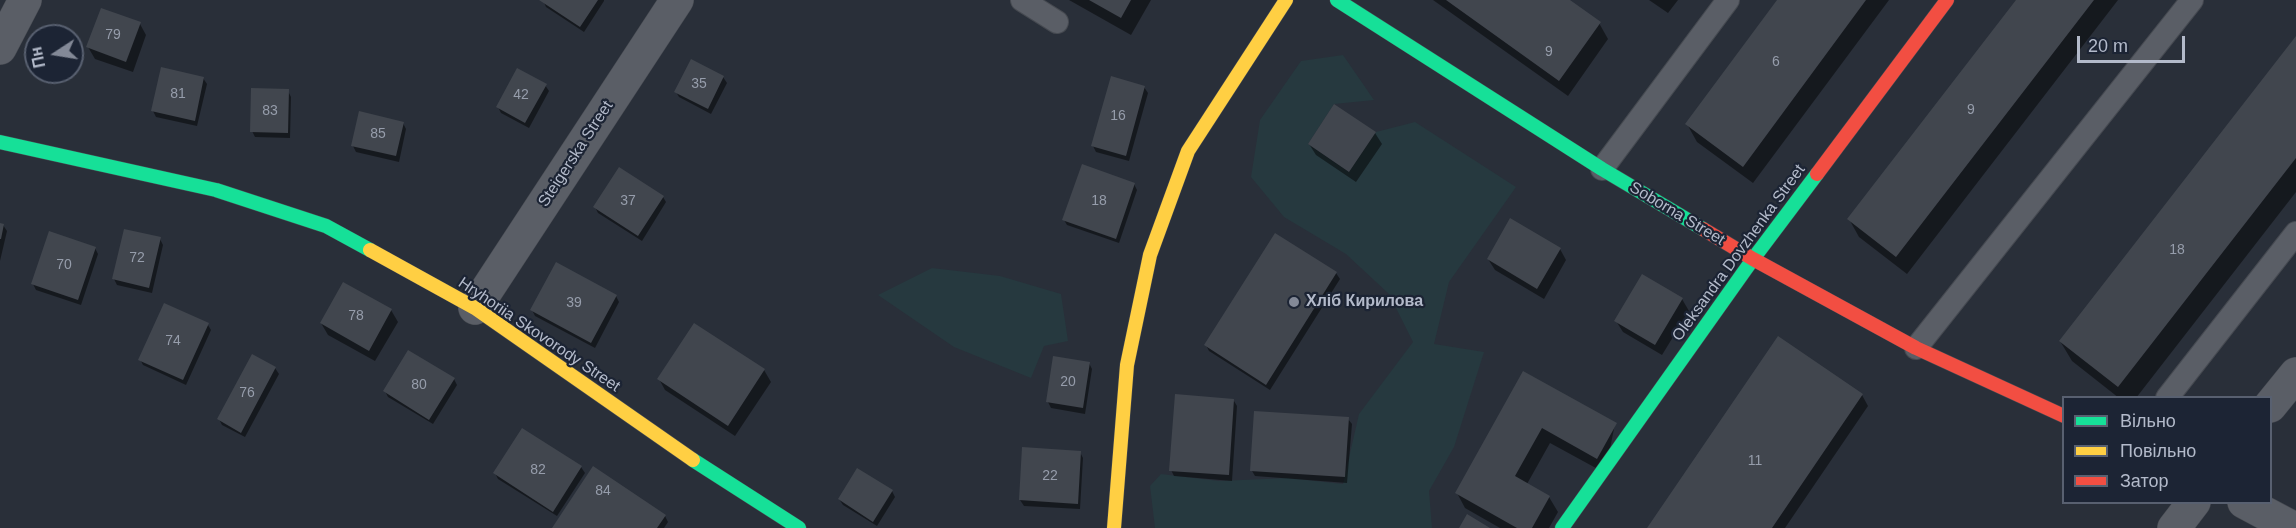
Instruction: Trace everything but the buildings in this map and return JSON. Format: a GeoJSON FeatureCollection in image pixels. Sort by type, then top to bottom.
{"type":"FeatureCollection","features":[{"type":"Feature","properties":{"kind":"street"},"geometry":{"type":"LineString","coordinates":[[0,48],[25,0]]}},
{"type":"Feature","properties":{"kind":"street","name":"Steigerska Street"},"geometry":{"type":"LineString","coordinates":[[475,308],[677,0]]}},
{"type":"Feature","properties":{"kind":"street"},"geometry":{"type":"LineString","coordinates":[[1114,528],[1127,365],[1150,255],[1188,151],[1286,0]]}},
{"type":"Feature","properties":{"kind":"street","name":"Soborna Street"},"geometry":{"type":"LineString","coordinates":[[1337,0],[1602,169],[1753,259],[1916,348],[2062,415]]}},
{"type":"Feature","properties":{"kind":"street","name":"Oleksandra Dovzhenka Street"},"geometry":{"type":"LineString","coordinates":[[1562,528],[1753,259],[1947,0]]}},
{"type":"Feature","properties":{"kind":"street","name":"Hryhoriia Skovorody Street"},"geometry":{"type":"LineString","coordinates":[[0,142],[216,190],[326,226],[475,308],[686,455],[799,528]]}},
{"type":"Feature","properties":{"kind":"street"},"geometry":{"type":"LineString","coordinates":[[2272,405],[2296,374]]}},
{"type":"Feature","properties":{"kind":"street"},"geometry":{"type":"LineString","coordinates":[[2174,528],[2192,504]]}},
{"type":"Feature","properties":{"kind":"street"},"geometry":{"type":"LineString","coordinates":[[2248,504],[2294,528]]}},
{"type":"Feature","properties":{"kind":"lane"},"geometry":{"type":"LineString","coordinates":[[1022,0],[1057,22]]}},
{"type":"Feature","properties":{"kind":"lane"},"geometry":{"type":"LineString","coordinates":[[1602,169],[1728,0]]}},
{"type":"Feature","properties":{"kind":"lane"},"geometry":{"type":"LineString","coordinates":[[1916,348],[2192,0]]}},
{"type":"Feature","properties":{"kind":"lane"},"geometry":{"type":"LineString","coordinates":[[2169,396],[2296,233]]}},
{"type":"Feature","properties":{"kind":"shaded area"},"geometry":{"type":"Polygon","coordinates":[[[1343,55],[1374,100],[1334,104],[1308,144],[1349,172],[1376,132],[1415,122],[1516,187],[1449,282],[1434,344],[1484,352],[1454,447],[1429,491],[1432,528],[1155,528],[1150,486],[1161,474],[1219,481],[1288,478],[1343,484],[1359,414],[1413,342],[1389,294],[1346,254],[1284,217],[1251,177],[1260,120],[1301,61],[1343,55]]]}},
{"type":"Feature","properties":{"kind":"shaded area"},"geometry":{"type":"Polygon","coordinates":[[[932,268],[1000,276],[1061,294],[1068,341],[1044,346],[1031,378],[954,347],[878,295],[932,268]]]}},
{"type":"Feature","properties":{"kind":"traffic: fast"},"geometry":{"type":"LineString","coordinates":[[1337,0],[1602,169],[1703,229]]}},
{"type":"Feature","properties":{"kind":"traffic: fast"},"geometry":{"type":"LineString","coordinates":[[0,142],[216,190],[326,226],[370,250]]}},
{"type":"Feature","properties":{"kind":"traffic: fast"},"geometry":{"type":"LineString","coordinates":[[1562,528],[1753,259],[1817,174]]}},
{"type":"Feature","properties":{"kind":"traffic: fast"},"geometry":{"type":"LineString","coordinates":[[693,460],[799,528]]}},
{"type":"Feature","properties":{"kind":"traffic: slow"},"geometry":{"type":"LineString","coordinates":[[1114,528],[1127,365],[1150,255],[1188,151],[1286,0]]}},
{"type":"Feature","properties":{"kind":"traffic: slow"},"geometry":{"type":"LineString","coordinates":[[370,250],[475,308],[693,460]]}},
{"type":"Feature","properties":{"kind":"traffic: jam"},"geometry":{"type":"LineString","coordinates":[[1817,174],[1947,0]]}},
{"type":"Feature","properties":{"kind":"traffic: jam"},"geometry":{"type":"LineString","coordinates":[[1703,229],[1753,259],[1916,348],[2062,415]]}},
{"type":"Feature","properties":{"kind":"place","name":"Хліб Кирилова"},"geometry":{"type":"Point","coordinates":[1294,302]}}]}
